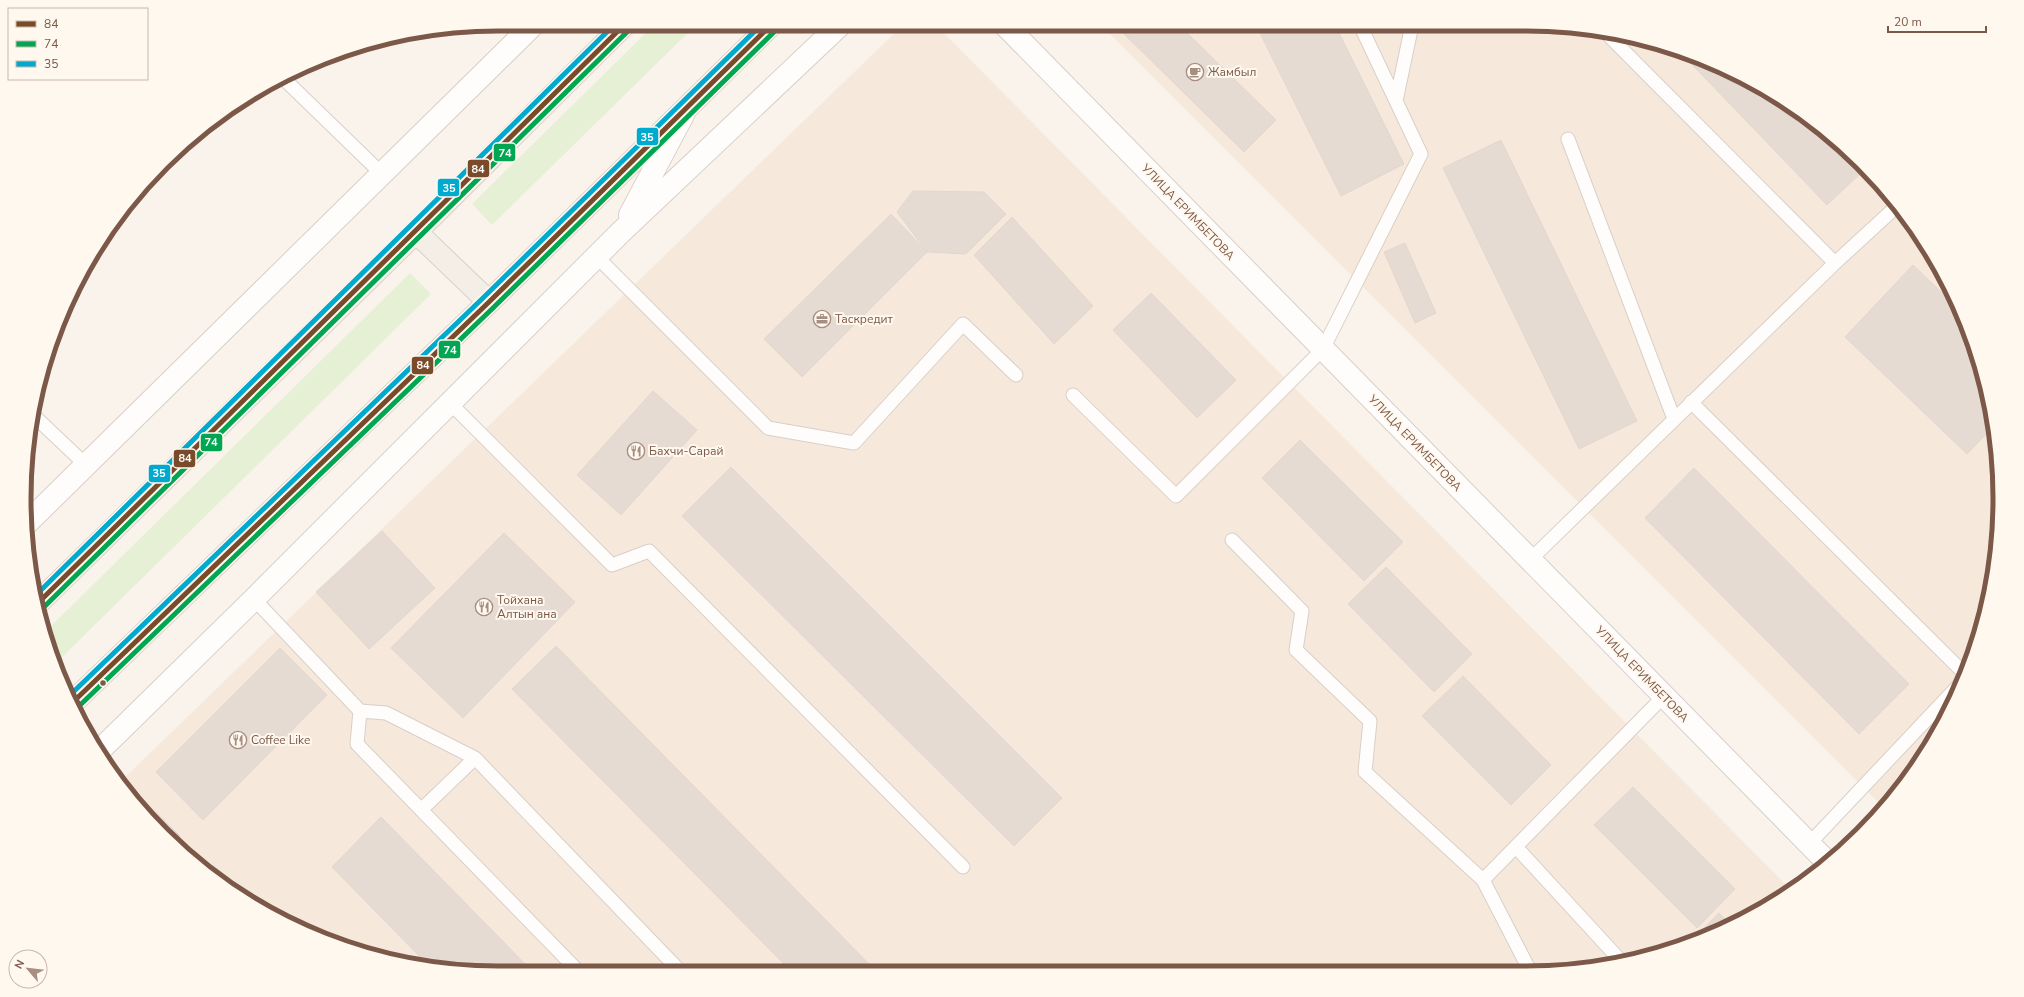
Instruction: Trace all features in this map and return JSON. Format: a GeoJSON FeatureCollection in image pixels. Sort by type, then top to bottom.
{"type":"FeatureCollection","features":[{"type":"Feature","properties":{"kind":"main road"},"geometry":{"type":"LineString","coordinates":[[42,599],[416,232],[618,31]]}},
{"type":"Feature","properties":{"kind":"main road"},"geometry":{"type":"LineString","coordinates":[[76,699],[489,302],[765,31]]}},
{"type":"Feature","properties":{"kind":"main road"},"geometry":{"type":"LineString","coordinates":[[416,232],[489,302]]}},
{"type":"Feature","properties":{"kind":"street"},"geometry":{"type":"LineString","coordinates":[[32,518],[527,31]]}},
{"type":"Feature","properties":{"kind":"street"},"geometry":{"type":"LineString","coordinates":[[103,747],[254,599],[596,256],[834,31]]}},
{"type":"Feature","properties":{"kind":"street","name":"УЛИЦА ЕРИМБЕТОВА"},"geometry":{"type":"LineString","coordinates":[[1011,31],[1823,858]]}},
{"type":"Feature","properties":{"kind":"street"},"geometry":{"type":"LineString","coordinates":[[621,232],[687,108]]}},
{"type":"Feature","properties":{"kind":"lane"},"geometry":{"type":"LineString","coordinates":[[1073,395],[1176,496],[1323,349],[1421,154],[1363,31]]}},
{"type":"Feature","properties":{"kind":"lane"},"geometry":{"type":"LineString","coordinates":[[1396,101],[1411,31]]}},
{"type":"Feature","properties":{"kind":"lane"},"geometry":{"type":"LineString","coordinates":[[1612,39],[1835,263]]}},
{"type":"Feature","properties":{"kind":"lane"},"geometry":{"type":"LineString","coordinates":[[287,82],[382,174]]}},
{"type":"Feature","properties":{"kind":"lane"},"geometry":{"type":"LineString","coordinates":[[1568,139],[1674,419]]}},
{"type":"Feature","properties":{"kind":"lane"},"geometry":{"type":"LineString","coordinates":[[1530,560],[1835,263],[1893,210]]}},
{"type":"Feature","properties":{"kind":"lane"},"geometry":{"type":"LineString","coordinates":[[596,256],[768,428],[854,443],[963,324],[1016,375]]}},
{"type":"Feature","properties":{"kind":"lane"},"geometry":{"type":"LineString","coordinates":[[449,402],[612,565],[649,551],[963,867]]}},
{"type":"Feature","properties":{"kind":"lane"},"geometry":{"type":"LineString","coordinates":[[1691,402],[1960,669]]}},
{"type":"Feature","properties":{"kind":"lane"},"geometry":{"type":"LineString","coordinates":[[38,420],[86,465]]}},
{"type":"Feature","properties":{"kind":"lane"},"geometry":{"type":"LineString","coordinates":[[1232,540],[1302,611],[1296,650],[1370,721],[1365,772],[1484,880],[1527,966]]}},
{"type":"Feature","properties":{"kind":"lane"},"geometry":{"type":"LineString","coordinates":[[254,599],[360,711],[386,713],[475,758],[675,966]]}},
{"type":"Feature","properties":{"kind":"lane"},"geometry":{"type":"LineString","coordinates":[[1484,880],[1664,696]]}},
{"type":"Feature","properties":{"kind":"lane"},"geometry":{"type":"LineString","coordinates":[[1809,844],[1949,696]]}},
{"type":"Feature","properties":{"kind":"lane"},"geometry":{"type":"LineString","coordinates":[[360,711],[357,744],[573,966]]}},
{"type":"Feature","properties":{"kind":"lane"},"geometry":{"type":"LineString","coordinates":[[421,810],[475,758]]}},
{"type":"Feature","properties":{"kind":"lane"},"geometry":{"type":"LineString","coordinates":[[1516,847],[1617,957]]}},
{"type":"Feature","properties":{"kind":"shaded area"},"geometry":{"type":"Polygon","coordinates":[[[897,31],[942,31],[1787,886],[1732,918],[1676,941],[1617,957],[1556,965],[468,965],[407,957],[378,950],[348,941],[292,918],[239,887],[190,850],[147,807],[124,778],[897,31]]]}},
{"type":"Feature","properties":{"kind":"shaded area"},"geometry":{"type":"Polygon","coordinates":[[[1107,31],[1526,31],[1587,35],[1617,40],[1676,56],[1732,79],[1785,110],[1834,147],[1856,168],[1877,190],[1914,239],[1945,292],[1968,348],[1977,378],[1989,437],[1992,468],[1992,529],[1989,560],[1984,590],[1968,649],[1945,705],[1930,732],[1914,758],[1880,804],[1107,31]]]}},
{"type":"Feature","properties":{"kind":"green space"},"geometry":{"type":"Polygon","coordinates":[[[648,31],[690,31],[492,225],[472,204],[648,31]]]}},
{"type":"Feature","properties":{"kind":"green space"},"geometry":{"type":"Polygon","coordinates":[[[410,273],[431,294],[60,659],[50,628],[410,273]]]}},
{"type":"Feature","properties":{"kind":"building","name":"Жамбыл"},"geometry":{"type":"Polygon","coordinates":[[[1121,31],[1185,31],[1276,120],[1244,152],[1121,31]]]}},
{"type":"Feature","properties":{"kind":"building"},"geometry":{"type":"Polygon","coordinates":[[[1259,31],[1338,31],[1404,164],[1341,196],[1259,31]]]}},
{"type":"Feature","properties":{"kind":"building"},"geometry":{"type":"Polygon","coordinates":[[[1689,61],[1732,79],[1785,110],[1834,147],[1856,168],[1861,173],[1827,205],[1689,61]]]}},
{"type":"Feature","properties":{"kind":"building"},"geometry":{"type":"Polygon","coordinates":[[[1501,140],[1637,421],[1579,449],[1443,168],[1501,140]]]}},
{"type":"Feature","properties":{"kind":"building"},"geometry":{"type":"Polygon","coordinates":[[[913,191],[984,192],[1006,214],[966,254],[927,252],[897,212],[913,191]]]}},
{"type":"Feature","properties":{"kind":"building"},"geometry":{"type":"Polygon","coordinates":[[[891,214],[927,252],[802,377],[764,339],[891,214]]]}},
{"type":"Feature","properties":{"kind":"building"},"geometry":{"type":"Polygon","coordinates":[[[1012,217],[1093,306],[1054,344],[974,255],[1012,217]]]}},
{"type":"Feature","properties":{"kind":"building"},"geometry":{"type":"Polygon","coordinates":[[[1405,243],[1436,313],[1415,323],[1384,252],[1405,243]]]}},
{"type":"Feature","properties":{"kind":"building"},"geometry":{"type":"Polygon","coordinates":[[[1913,265],[1948,298],[1968,348],[1984,407],[1988,432],[1967,454],[1845,337],[1913,265]]]}},
{"type":"Feature","properties":{"kind":"building"},"geometry":{"type":"Polygon","coordinates":[[[1151,293],[1236,380],[1197,418],[1113,330],[1151,293]]]}},
{"type":"Feature","properties":{"kind":"building"},"geometry":{"type":"Polygon","coordinates":[[[653,391],[697,430],[621,515],[577,475],[653,391]]]}},
{"type":"Feature","properties":{"kind":"building"},"geometry":{"type":"Polygon","coordinates":[[[1300,440],[1403,542],[1364,581],[1262,478],[1300,440]]]}},
{"type":"Feature","properties":{"kind":"building"},"geometry":{"type":"Polygon","coordinates":[[[731,467],[1062,798],[1014,846],[682,516],[731,467]]]}},
{"type":"Feature","properties":{"kind":"building"},"geometry":{"type":"Polygon","coordinates":[[[1694,468],[1909,684],[1859,734],[1645,518],[1694,468]]]}},
{"type":"Feature","properties":{"kind":"building"},"geometry":{"type":"Polygon","coordinates":[[[382,531],[435,588],[369,649],[316,592],[382,531]]]}},
{"type":"Feature","properties":{"kind":"building"},"geometry":{"type":"Polygon","coordinates":[[[504,533],[575,602],[463,718],[391,648],[504,533]]]}},
{"type":"Feature","properties":{"kind":"building"},"geometry":{"type":"Polygon","coordinates":[[[1386,567],[1472,654],[1434,692],[1348,604],[1386,567]]]}},
{"type":"Feature","properties":{"kind":"building"},"geometry":{"type":"Polygon","coordinates":[[[556,646],[871,966],[786,966],[512,689],[556,646]]]}},
{"type":"Feature","properties":{"kind":"building"},"geometry":{"type":"Polygon","coordinates":[[[280,648],[327,695],[203,820],[156,772],[280,648]]]}},
{"type":"Feature","properties":{"kind":"building"},"geometry":{"type":"Polygon","coordinates":[[[1463,676],[1551,765],[1511,805],[1422,716],[1463,676]]]}},
{"type":"Feature","properties":{"kind":"building"},"geometry":{"type":"Polygon","coordinates":[[[1633,787],[1735,889],[1697,928],[1594,825],[1633,787]]]}},
{"type":"Feature","properties":{"kind":"building"},"geometry":{"type":"Polygon","coordinates":[[[145,802],[180,836],[178,838],[144,803],[145,802]]]}},
{"type":"Feature","properties":{"kind":"building"},"geometry":{"type":"Polygon","coordinates":[[[381,817],[527,966],[468,965],[423,960],[332,867],[381,817]]]}},
{"type":"Feature","properties":{"kind":"building"},"geometry":{"type":"Polygon","coordinates":[[[1719,913],[1726,921],[1704,930],[1701,931],[1719,913]]]}},
{"type":"Feature","properties":{"kind":"transit line","name":"35"},"geometry":{"type":"LineString","coordinates":[[40,591],[608,31]]}},
{"type":"Feature","properties":{"kind":"transit line","name":"84"},"geometry":{"type":"LineString","coordinates":[[42,599],[618,31]]}},
{"type":"Feature","properties":{"kind":"transit line","name":"74"},"geometry":{"type":"LineString","coordinates":[[44,607],[628,31]]}},
{"type":"Feature","properties":{"kind":"transit line","name":"35"},"geometry":{"type":"LineString","coordinates":[[73,692],[484,297],[755,31]]}},
{"type":"Feature","properties":{"kind":"transit line","name":"84"},"geometry":{"type":"LineString","coordinates":[[76,699],[489,302],[765,31]]}},
{"type":"Feature","properties":{"kind":"transit line","name":"74"},"geometry":{"type":"LineString","coordinates":[[79,706],[494,307],[775,31]]}},
{"type":"Feature","properties":{"kind":"place","name":"Жамбыл"},"geometry":{"type":"Point","coordinates":[1195,72]}},
{"type":"Feature","properties":{"kind":"place","name":"Таскредит"},"geometry":{"type":"Point","coordinates":[822,319]}},
{"type":"Feature","properties":{"kind":"place","name":"Бахчи-Сарай"},"geometry":{"type":"Point","coordinates":[636,451]}},
{"type":"Feature","properties":{"kind":"place","name":"Тойхана Алтын ана"},"geometry":{"type":"Point","coordinates":[484,607]}},
{"type":"Feature","properties":{"kind":"place","name":"Coffee Like"},"geometry":{"type":"Point","coordinates":[238,740]}}]}
